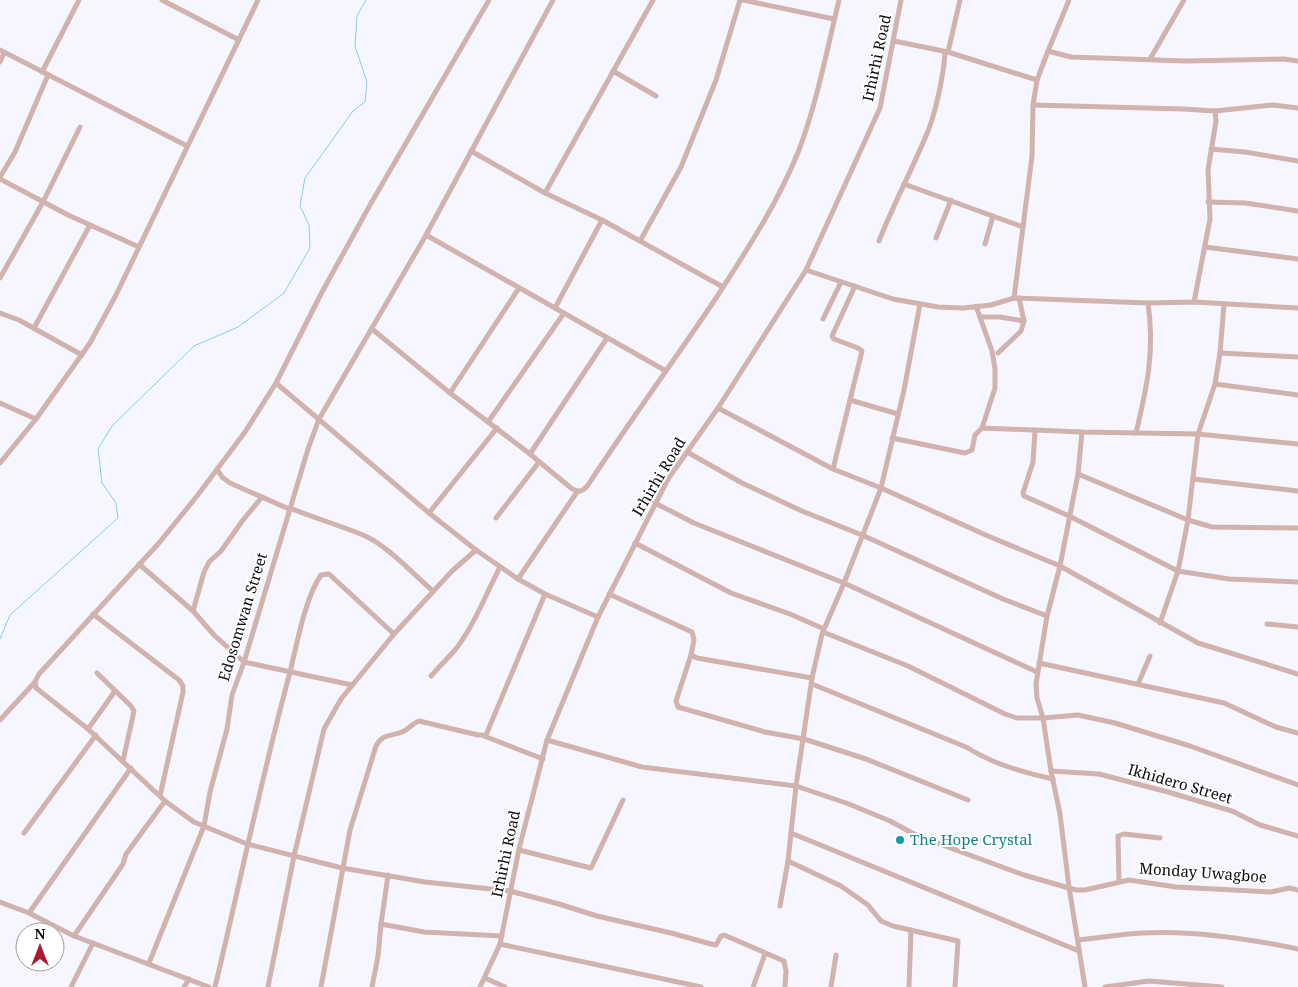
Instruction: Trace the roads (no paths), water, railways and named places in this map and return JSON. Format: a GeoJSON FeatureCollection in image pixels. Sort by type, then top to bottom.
{"type":"FeatureCollection","features":[{"type":"Feature","properties":{"kind":"street"},"geometry":{"type":"LineString","coordinates":[[42,72],[79,0]]}},
{"type":"Feature","properties":{"kind":"street"},"geometry":{"type":"LineString","coordinates":[[162,0],[239,40]]}},
{"type":"Feature","properties":{"kind":"street"},"geometry":{"type":"LineString","coordinates":[[0,463],[36,420],[90,343],[116,295],[258,0]]}},
{"type":"Feature","properties":{"kind":"street"},"geometry":{"type":"LineString","coordinates":[[0,720],[35,682],[43,669],[140,564],[192,503],[244,432],[276,384],[322,292],[489,0]]}},
{"type":"Feature","properties":{"kind":"street","name":"Edosomwan Street"},"geometry":{"type":"LineString","coordinates":[[149,963],[204,826],[210,792],[227,729],[232,695],[244,662],[289,508],[319,419],[426,235],[553,0]]}},
{"type":"Feature","properties":{"kind":"street"},"geometry":{"type":"LineString","coordinates":[[545,193],[653,0]]}},
{"type":"Feature","properties":{"kind":"street"},"geometry":{"type":"LineString","coordinates":[[640,241],[681,167],[716,80],[741,0],[834,19]]}},
{"type":"Feature","properties":{"kind":"street"},"geometry":{"type":"LineString","coordinates":[[518,579],[577,492],[582,491],[588,485],[742,260],[770,212],[798,150],[810,113],[839,0]]}},
{"type":"Feature","properties":{"kind":"street","name":"Irhirhi Road"},"geometry":{"type":"LineString","coordinates":[[480,987],[500,944],[519,850],[547,740],[598,617],[668,479],[718,408],[806,270],[880,108],[901,0]]}},
{"type":"Feature","properties":{"kind":"street"},"geometry":{"type":"LineString","coordinates":[[880,241],[889,215],[929,127],[960,0]]}},
{"type":"Feature","properties":{"kind":"street"},"geometry":{"type":"LineString","coordinates":[[998,353],[1021,331],[1024,321],[1017,298],[1032,156],[1033,105],[1038,80],[1069,0]]}},
{"type":"Feature","properties":{"kind":"street"},"geometry":{"type":"LineString","coordinates":[[1150,59],[1184,0]]}},
{"type":"Feature","properties":{"kind":"street"},"geometry":{"type":"LineString","coordinates":[[894,41],[946,52],[1038,80]]}},
{"type":"Feature","properties":{"kind":"street"},"geometry":{"type":"LineString","coordinates":[[0,62],[2,51],[187,146]]}},
{"type":"Feature","properties":{"kind":"street"},"geometry":{"type":"LineString","coordinates":[[1048,51],[1070,57],[1186,61],[1284,59],[1298,61]]}},
{"type":"Feature","properties":{"kind":"street"},"geometry":{"type":"LineString","coordinates":[[613,71],[656,96]]}},
{"type":"Feature","properties":{"kind":"street"},"geometry":{"type":"LineString","coordinates":[[48,75],[15,152],[0,178],[43,202],[139,247]]}},
{"type":"Feature","properties":{"kind":"street"},"geometry":{"type":"LineString","coordinates":[[1033,105],[1184,109],[1215,112],[1273,105],[1298,108]]}},
{"type":"Feature","properties":{"kind":"street"},"geometry":{"type":"LineString","coordinates":[[1194,302],[1210,219],[1208,170],[1216,121],[1215,112]]}},
{"type":"Feature","properties":{"kind":"street"},"geometry":{"type":"LineString","coordinates":[[0,278],[43,202],[80,127]]}},
{"type":"Feature","properties":{"kind":"street"},"geometry":{"type":"LineString","coordinates":[[1211,149],[1253,153],[1298,161]]}},
{"type":"Feature","properties":{"kind":"street"},"geometry":{"type":"LineString","coordinates":[[471,151],[545,193],[602,220],[722,287]]}},
{"type":"Feature","properties":{"kind":"street"},"geometry":{"type":"LineString","coordinates":[[904,184],[1023,227]]}},
{"type":"Feature","properties":{"kind":"street"},"geometry":{"type":"LineString","coordinates":[[936,238],[951,200]]}},
{"type":"Feature","properties":{"kind":"street"},"geometry":{"type":"LineString","coordinates":[[1208,202],[1245,203],[1298,211]]}},
{"type":"Feature","properties":{"kind":"street"},"geometry":{"type":"LineString","coordinates":[[985,244],[992,216]]}},
{"type":"Feature","properties":{"kind":"street"},"geometry":{"type":"LineString","coordinates":[[555,308],[602,220]]}},
{"type":"Feature","properties":{"kind":"street"},"geometry":{"type":"LineString","coordinates":[[34,328],[90,225]]}},
{"type":"Feature","properties":{"kind":"street"},"geometry":{"type":"LineString","coordinates":[[426,235],[666,371]]}},
{"type":"Feature","properties":{"kind":"street"},"geometry":{"type":"LineString","coordinates":[[1205,247],[1298,259]]}},
{"type":"Feature","properties":{"kind":"street"},"geometry":{"type":"LineString","coordinates":[[806,270],[893,299],[938,308],[991,305],[1017,298],[1148,303],[1194,302],[1298,308]]}},
{"type":"Feature","properties":{"kind":"street"},"geometry":{"type":"LineString","coordinates":[[824,319],[842,282]]}},
{"type":"Feature","properties":{"kind":"street"},"geometry":{"type":"LineString","coordinates":[[833,469],[862,351],[834,339],[832,336],[855,286]]}},
{"type":"Feature","properties":{"kind":"street"},"geometry":{"type":"LineString","coordinates":[[450,393],[519,288]]}},
{"type":"Feature","properties":{"kind":"street"},"geometry":{"type":"LineString","coordinates":[[1136,433],[1150,362],[1151,338],[1148,303]]}},
{"type":"Feature","properties":{"kind":"street"},"geometry":{"type":"LineString","coordinates":[[780,906],[788,861],[796,786],[812,681],[824,630],[881,488],[904,390],[920,304]]}},
{"type":"Feature","properties":{"kind":"street"},"geometry":{"type":"LineString","coordinates":[[1160,623],[1178,571],[1188,520],[1198,434],[1215,384],[1220,353],[1224,304]]}},
{"type":"Feature","properties":{"kind":"street"},"geometry":{"type":"LineString","coordinates":[[892,438],[965,453],[972,450],[975,435],[982,428],[995,388],[995,369],[992,351],[976,306]]}},
{"type":"Feature","properties":{"kind":"street"},"geometry":{"type":"LineString","coordinates":[[0,313],[34,328],[82,355]]}},
{"type":"Feature","properties":{"kind":"street"},"geometry":{"type":"LineString","coordinates":[[488,422],[564,313]]}},
{"type":"Feature","properties":{"kind":"street"},"geometry":{"type":"LineString","coordinates":[[980,317],[1024,321]]}},
{"type":"Feature","properties":{"kind":"street"},"geometry":{"type":"LineString","coordinates":[[372,329],[450,393],[577,492]]}},
{"type":"Feature","properties":{"kind":"street"},"geometry":{"type":"LineString","coordinates":[[530,454],[607,338]]}},
{"type":"Feature","properties":{"kind":"street"},"geometry":{"type":"LineString","coordinates":[[1220,353],[1298,357]]}},
{"type":"Feature","properties":{"kind":"street"},"geometry":{"type":"LineString","coordinates":[[276,384],[429,513],[476,550],[518,579],[545,594],[598,617]]}},
{"type":"Feature","properties":{"kind":"street"},"geometry":{"type":"LineString","coordinates":[[1215,384],[1298,395]]}},
{"type":"Feature","properties":{"kind":"street"},"geometry":{"type":"LineString","coordinates":[[850,400],[898,414]]}},
{"type":"Feature","properties":{"kind":"street"},"geometry":{"type":"LineString","coordinates":[[0,403],[36,420]]}},
{"type":"Feature","properties":{"kind":"street"},"geometry":{"type":"LineString","coordinates":[[718,408],[833,469],[1060,566],[1198,643],[1298,674]]}},
{"type":"Feature","properties":{"kind":"street"},"geometry":{"type":"LineString","coordinates":[[429,513],[497,428]]}},
{"type":"Feature","properties":{"kind":"street"},"geometry":{"type":"LineString","coordinates":[[982,428],[1198,434],[1298,444]]}},
{"type":"Feature","properties":{"kind":"street"},"geometry":{"type":"LineString","coordinates":[[1035,430],[1033,462],[1023,493],[1024,496],[1070,516],[1178,571],[1229,579],[1298,582]]}},
{"type":"Feature","properties":{"kind":"street"},"geometry":{"type":"LineString","coordinates":[[1082,432],[1078,474],[1060,566],[1047,616],[1037,672],[1037,698],[1043,718],[1065,844],[1069,887],[1085,987]]}},
{"type":"Feature","properties":{"kind":"street"},"geometry":{"type":"LineString","coordinates":[[687,452],[742,483],[802,511],[1003,599],[1047,616]]}},
{"type":"Feature","properties":{"kind":"street"},"geometry":{"type":"LineString","coordinates":[[496,518],[539,462]]}},
{"type":"Feature","properties":{"kind":"street"},"geometry":{"type":"LineString","coordinates":[[217,469],[228,482],[262,498],[364,535],[380,545],[433,591]]}},
{"type":"Feature","properties":{"kind":"street"},"geometry":{"type":"LineString","coordinates":[[1078,474],[1188,520],[1212,527],[1298,528]]}},
{"type":"Feature","properties":{"kind":"street"},"geometry":{"type":"LineString","coordinates":[[1193,479],[1298,491]]}},
{"type":"Feature","properties":{"kind":"street"},"geometry":{"type":"LineString","coordinates":[[193,611],[204,572],[209,562],[221,551],[243,520],[262,498]]}},
{"type":"Feature","properties":{"kind":"street"},"geometry":{"type":"LineString","coordinates":[[655,502],[694,523],[844,584],[1037,672]]}},
{"type":"Feature","properties":{"kind":"street"},"geometry":{"type":"LineString","coordinates":[[635,543],[731,593],[790,614],[908,666],[1005,714],[1017,718],[1078,715],[1114,723],[1190,746],[1298,785]]}},
{"type":"Feature","properties":{"kind":"street"},"geometry":{"type":"LineString","coordinates":[[268,987],[294,856],[324,729],[352,685],[394,634],[452,571],[476,550]]}},
{"type":"Feature","properties":{"kind":"street"},"geometry":{"type":"LineString","coordinates":[[140,564],[193,611],[244,662],[352,685]]}},
{"type":"Feature","properties":{"kind":"street"},"geometry":{"type":"LineString","coordinates":[[431,676],[455,650],[471,626],[500,567]]}},
{"type":"Feature","properties":{"kind":"street"},"geometry":{"type":"LineString","coordinates":[[215,987],[243,869],[247,844],[290,671],[311,595],[321,575],[329,574],[394,634]]}},
{"type":"Feature","properties":{"kind":"street"},"geometry":{"type":"LineString","coordinates":[[483,736],[488,733],[545,594]]}},
{"type":"Feature","properties":{"kind":"street"},"geometry":{"type":"LineString","coordinates":[[609,594],[692,632],[694,640],[676,700],[678,707],[756,729],[804,739],[866,759],[968,800]]}},
{"type":"Feature","properties":{"kind":"street"},"geometry":{"type":"LineString","coordinates":[[93,614],[179,680],[183,686],[160,796]]}},
{"type":"Feature","properties":{"kind":"street"},"geometry":{"type":"LineString","coordinates":[[1267,624],[1298,627]]}},
{"type":"Feature","properties":{"kind":"street"},"geometry":{"type":"LineString","coordinates":[[691,655],[812,681],[966,747],[986,759],[1028,774],[1053,779]]}},
{"type":"Feature","properties":{"kind":"street"},"geometry":{"type":"LineString","coordinates":[[1138,684],[1150,656]]}},
{"type":"Feature","properties":{"kind":"street"},"geometry":{"type":"LineString","coordinates":[[1039,663],[1224,703],[1276,727],[1298,733]]}},
{"type":"Feature","properties":{"kind":"street"},"geometry":{"type":"LineString","coordinates":[[97,674],[134,711],[123,761]]}},
{"type":"Feature","properties":{"kind":"street"},"geometry":{"type":"LineString","coordinates":[[35,682],[36,688],[96,735],[165,802],[194,822],[247,844],[342,868],[425,882],[510,891],[598,916],[716,945],[721,936],[724,935],[784,961],[786,963],[785,987]]}},
{"type":"Feature","properties":{"kind":"street"},"geometry":{"type":"LineString","coordinates":[[88,729],[115,691]]}},
{"type":"Feature","properties":{"kind":"street"},"geometry":{"type":"LineString","coordinates":[[321,987],[350,830],[376,746],[380,740],[385,736],[404,731],[419,720],[483,736],[543,759]]}},
{"type":"Feature","properties":{"kind":"street"},"geometry":{"type":"LineString","coordinates":[[24,833],[96,735]]}},
{"type":"Feature","properties":{"kind":"street","name":"Monday Uwagboe"},"geometry":{"type":"LineString","coordinates":[[547,740],[642,767],[796,786],[849,804],[890,821],[918,836],[1024,875],[1076,890],[1085,890],[1129,880],[1176,887],[1271,892],[1289,888],[1298,890]]}},
{"type":"Feature","properties":{"kind":"street"},"geometry":{"type":"LineString","coordinates":[[29,913],[131,768]]}},
{"type":"Feature","properties":{"kind":"street","name":"Ikhidero Street"},"geometry":{"type":"LineString","coordinates":[[1051,771],[1099,774],[1168,792],[1232,811],[1260,825],[1298,836]]}},
{"type":"Feature","properties":{"kind":"street"},"geometry":{"type":"LineString","coordinates":[[519,850],[591,868],[623,800]]}},
{"type":"Feature","properties":{"kind":"street"},"geometry":{"type":"LineString","coordinates":[[74,936],[123,864],[126,854],[165,802]]}},
{"type":"Feature","properties":{"kind":"street"},"geometry":{"type":"LineString","coordinates":[[791,833],[1080,951]]}},
{"type":"Feature","properties":{"kind":"street"},"geometry":{"type":"LineString","coordinates":[[1119,882],[1118,836],[1124,834],[1160,838]]}},
{"type":"Feature","properties":{"kind":"street"},"geometry":{"type":"LineString","coordinates":[[788,861],[841,886],[868,905],[881,921],[893,926],[958,941],[955,987]]}},
{"type":"Feature","properties":{"kind":"street"},"geometry":{"type":"LineString","coordinates":[[372,987],[378,956],[388,876]]}},
{"type":"Feature","properties":{"kind":"street"},"geometry":{"type":"LineString","coordinates":[[0,902],[29,913],[74,936],[209,987]]}},
{"type":"Feature","properties":{"kind":"street"},"geometry":{"type":"LineString","coordinates":[[381,924],[424,932],[502,936]]}},
{"type":"Feature","properties":{"kind":"street"},"geometry":{"type":"LineString","coordinates":[[909,987],[911,930]]}},
{"type":"Feature","properties":{"kind":"street"},"geometry":{"type":"LineString","coordinates":[[1078,940],[1143,933],[1176,933],[1238,938],[1298,949]]}},
{"type":"Feature","properties":{"kind":"street"},"geometry":{"type":"LineString","coordinates":[[71,987],[93,942]]}},
{"type":"Feature","properties":{"kind":"street"},"geometry":{"type":"LineString","coordinates":[[500,944],[701,987]]}},
{"type":"Feature","properties":{"kind":"street"},"geometry":{"type":"LineString","coordinates":[[754,987],[766,954]]}},
{"type":"Feature","properties":{"kind":"street"},"geometry":{"type":"LineString","coordinates":[[831,987],[836,955]]}},
{"type":"Feature","properties":{"kind":"street"},"geometry":{"type":"LineString","coordinates":[[485,978],[505,987]]}},
{"type":"Feature","properties":{"kind":"street"},"geometry":{"type":"LineString","coordinates":[[184,987],[189,979]]}},
{"type":"Feature","properties":{"kind":"street"},"geometry":{"type":"LineString","coordinates":[[1106,987],[1149,981],[1222,987]]}},
{"type":"Feature","properties":{"kind":"waterway"},"geometry":{"type":"LineString","coordinates":[[0,639],[10,615],[118,518],[116,503],[102,483],[98,449],[112,426],[194,346],[238,327],[284,293],[310,248],[309,225],[300,206],[305,178],[353,111],[365,102],[367,82],[355,46],[357,16],[366,0]]}},
{"type":"Feature","properties":{"kind":"place","name":"The Hope Crystal"},"geometry":{"type":"Point","coordinates":[900,840]}}]}
